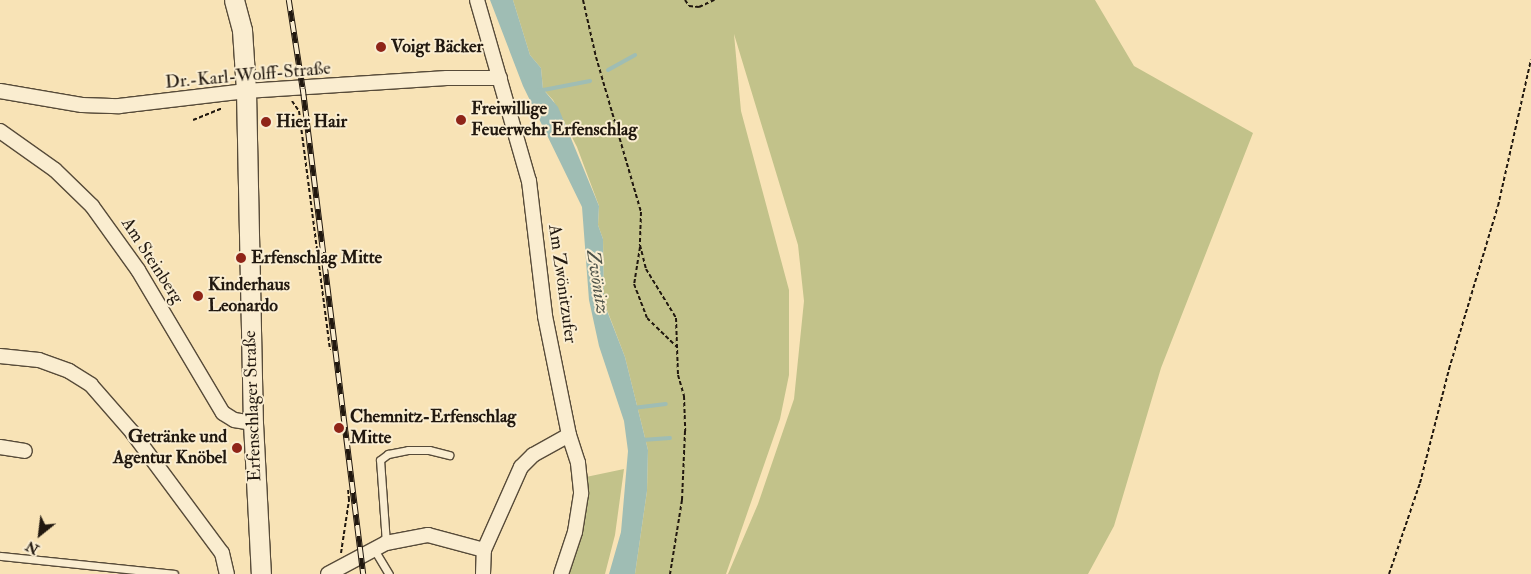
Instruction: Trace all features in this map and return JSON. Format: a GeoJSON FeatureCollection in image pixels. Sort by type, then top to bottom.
{"type":"FeatureCollection","features":[{"type":"Feature","properties":{"kind":"main road","name":"Erfenschlager Straße"},"geometry":{"type":"LineString","coordinates":[[234,0],[242,30],[246,91],[253,423],[261,574]]}},
{"type":"Feature","properties":{"kind":"street","name":"Am Zwönitzufer"},"geometry":{"type":"LineString","coordinates":[[476,0],[529,181],[545,316],[569,435],[578,463],[582,494],[575,532],[561,574]]}},
{"type":"Feature","properties":{"kind":"street","name":"Dr.-Karl-Wolff-Straße"},"geometry":{"type":"LineString","coordinates":[[0,91],[82,105],[119,106],[246,91],[285,91],[447,78],[500,78]]}},
{"type":"Feature","properties":{"kind":"street","name":"Am Steinberg"},"geometry":{"type":"LineString","coordinates":[[0,131],[54,170],[92,206],[138,270],[223,413],[234,420],[253,423]]}},
{"type":"Feature","properties":{"kind":"street"},"geometry":{"type":"LineString","coordinates":[[0,356],[39,360],[69,371],[91,384],[132,432],[222,553],[227,574]]}},
{"type":"Feature","properties":{"kind":"street"},"geometry":{"type":"LineString","coordinates":[[483,574],[484,550],[521,467],[533,455],[569,435]]}},
{"type":"Feature","properties":{"kind":"street"},"geometry":{"type":"LineString","coordinates":[[0,447],[25,451]]}},
{"type":"Feature","properties":{"kind":"street"},"geometry":{"type":"LineString","coordinates":[[333,572],[381,547],[428,535],[484,550]]}},
{"type":"Feature","properties":{"kind":"lane"},"geometry":{"type":"LineString","coordinates":[[389,574],[381,547],[380,460],[388,454],[408,450],[429,450],[449,455]]}},
{"type":"Feature","properties":{"kind":"lane"},"geometry":{"type":"LineString","coordinates":[[0,556],[174,574]]}},
{"type":"Feature","properties":{"kind":"path"},"geometry":{"type":"LineString","coordinates":[[583,0],[596,57],[641,212],[640,245],[634,284],[647,318],[677,347]]}},
{"type":"Feature","properties":{"kind":"path"},"geometry":{"type":"LineString","coordinates":[[685,0],[690,6],[699,7],[714,0]]}},
{"type":"Feature","properties":{"kind":"path"},"geometry":{"type":"LineString","coordinates":[[1389,574],[1420,483],[1449,369],[1498,206],[1531,60]]}},
{"type":"Feature","properties":{"kind":"path"},"geometry":{"type":"LineString","coordinates":[[285,91],[299,111],[330,350]]}},
{"type":"Feature","properties":{"kind":"path"},"geometry":{"type":"LineString","coordinates":[[193,120],[220,109]]}},
{"type":"Feature","properties":{"kind":"path"},"geometry":{"type":"LineString","coordinates":[[640,245],[646,269],[676,318],[685,431],[682,500],[670,574]]}},
{"type":"Feature","properties":{"kind":"path"},"geometry":{"type":"LineString","coordinates":[[333,572],[349,500],[348,489]]}},
{"type":"Feature","properties":{"kind":"green space"},"geometry":{"type":"Polygon","coordinates":[[[513,0],[1095,0],[1134,66],[1253,133],[1161,368],[1114,526],[1088,574],[728,574],[758,504],[794,399],[804,301],[798,245],[734,34],[741,111],[789,290],[789,375],[780,419],[726,574],[635,574],[647,491],[648,450],[625,357],[604,302],[603,239],[598,225],[599,206],[577,147],[553,100],[543,89],[541,68],[530,55],[513,0]]]}},
{"type":"Feature","properties":{"kind":"green space"},"geometry":{"type":"Polygon","coordinates":[[[624,469],[615,535],[605,574],[569,574],[588,503],[586,477],[624,469]]]}},
{"type":"Feature","properties":{"kind":"water","name":"Zwönitz"},"geometry":{"type":"Polygon","coordinates":[[[490,0],[513,0],[530,55],[541,68],[543,89],[558,107],[599,206],[598,225],[603,239],[604,303],[625,357],[648,450],[647,491],[635,574],[609,574],[621,532],[628,451],[624,421],[599,346],[589,300],[582,207],[523,86],[490,0]]]}},
{"type":"Feature","properties":{"kind":"waterway"},"geometry":{"type":"LineString","coordinates":[[608,70],[635,55]]}},
{"type":"Feature","properties":{"kind":"waterway"},"geometry":{"type":"LineString","coordinates":[[538,91],[590,81]]}},
{"type":"Feature","properties":{"kind":"waterway"},"geometry":{"type":"LineString","coordinates":[[633,408],[666,404]]}},
{"type":"Feature","properties":{"kind":"waterway"},"geometry":{"type":"LineString","coordinates":[[642,440],[670,438]]}},
{"type":"Feature","properties":{"kind":"railway"},"geometry":{"type":"LineString","coordinates":[[289,0],[303,89],[363,574]]}},
{"type":"Feature","properties":{"kind":"place","name":"Voigt Bäcker"},"geometry":{"type":"Point","coordinates":[381,47]}},
{"type":"Feature","properties":{"kind":"place","name":"Freiwillige Feuerwehr Erfenschlag"},"geometry":{"type":"Point","coordinates":[461,120]}},
{"type":"Feature","properties":{"kind":"place","name":"Hier Hair"},"geometry":{"type":"Point","coordinates":[266,122]}},
{"type":"Feature","properties":{"kind":"place","name":"Erfenschlag Mitte"},"geometry":{"type":"Point","coordinates":[241,258]}},
{"type":"Feature","properties":{"kind":"place","name":"Kinderhaus Leonardo"},"geometry":{"type":"Point","coordinates":[198,296]}},
{"type":"Feature","properties":{"kind":"place","name":"Chemnitz-Erfenschlag Mitte"},"geometry":{"type":"Point","coordinates":[339,428]}},
{"type":"Feature","properties":{"kind":"place","name":"Getränke und Agentur Knöbel"},"geometry":{"type":"Point","coordinates":[237,448]}}]}
